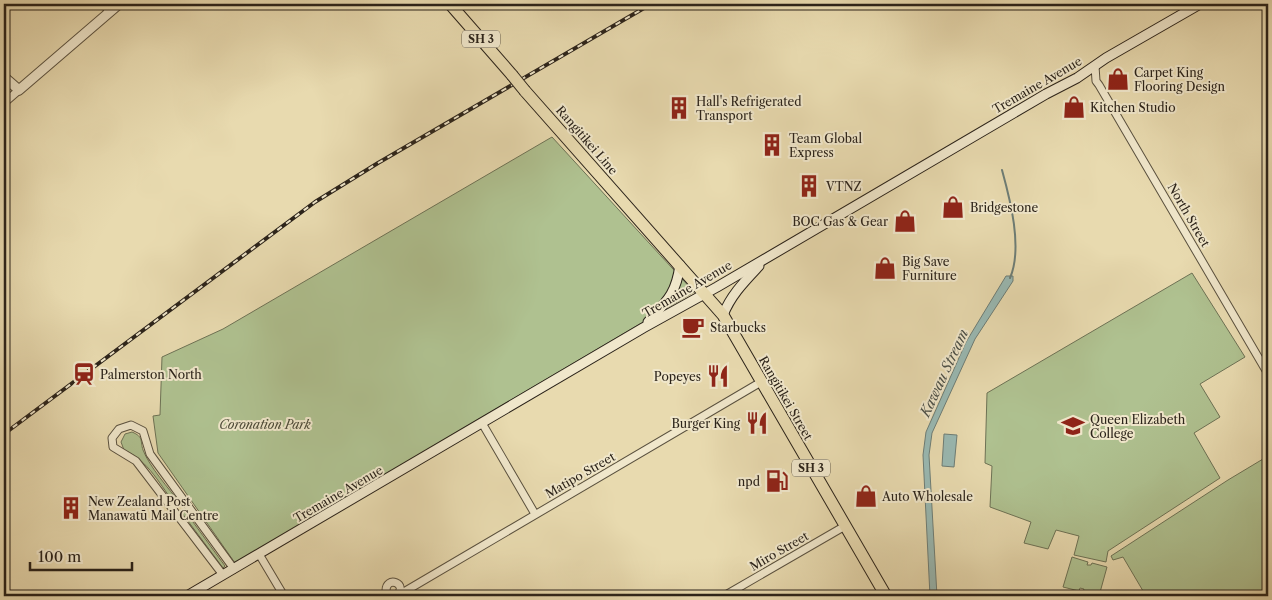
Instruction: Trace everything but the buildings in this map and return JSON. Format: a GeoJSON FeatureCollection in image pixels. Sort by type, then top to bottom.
{"type":"FeatureCollection","features":[{"type":"Feature","properties":{"kind":"highway","name":"Rangitikei Line"},"geometry":{"type":"LineString","coordinates":[[450,4],[705,294]]}},
{"type":"Feature","properties":{"kind":"highway","name":"Rangitikei Street"},"geometry":{"type":"LineString","coordinates":[[705,294],[723,315],[760,382],[886,596]]}},
{"type":"Feature","properties":{"kind":"main road"},"geometry":{"type":"LineString","coordinates":[[4,77],[19,90],[119,4]]}},
{"type":"Feature","properties":{"kind":"main road","name":"Tremaine Avenue"},"geometry":{"type":"LineString","coordinates":[[187,596],[643,328],[1077,78],[1145,35],[1200,4]]}},
{"type":"Feature","properties":{"kind":"main road"},"geometry":{"type":"LineString","coordinates":[[723,315],[735,291],[768,257]]}},
{"type":"Feature","properties":{"kind":"main road"},"geometry":{"type":"LineString","coordinates":[[643,328],[673,292],[680,265]]}},
{"type":"Feature","properties":{"kind":"street"},"geometry":{"type":"LineString","coordinates":[[103,4],[110,12]]}},
{"type":"Feature","properties":{"kind":"street","name":"North Street"},"geometry":{"type":"LineString","coordinates":[[1095,66],[1098,85],[1268,374]]}},
{"type":"Feature","properties":{"kind":"street"},"geometry":{"type":"LineString","coordinates":[[4,103],[19,90]]}},
{"type":"Feature","properties":{"kind":"street","name":"Matipo Street"},"geometry":{"type":"LineString","coordinates":[[396,596],[411,589],[432,574],[760,382]]}},
{"type":"Feature","properties":{"kind":"street"},"geometry":{"type":"LineString","coordinates":[[482,423],[535,514]]}},
{"type":"Feature","properties":{"kind":"street"},"geometry":{"type":"LineString","coordinates":[[222,575],[136,461],[112,447],[112,438],[119,429],[132,425],[143,431],[150,454],[234,569]]}},
{"type":"Feature","properties":{"kind":"street","name":"Miro Street"},"geometry":{"type":"LineString","coordinates":[[724,596],[845,526]]}},
{"type":"Feature","properties":{"kind":"street"},"geometry":{"type":"LineString","coordinates":[[259,554],[284,596]]}},
{"type":"Feature","properties":{"kind":"street"},"geometry":{"type":"LineString","coordinates":[[390,596],[386,590],[389,583],[396,582],[401,588],[411,589]]}},
{"type":"Feature","properties":{"kind":"street","name":"Matipo Street"},"geometry":{"type":"LineString","coordinates":[[396,596],[400,593],[401,588]]}},
{"type":"Feature","properties":{"kind":"green space","name":"Coronation Park"},"geometry":{"type":"Polygon","coordinates":[[[552,137],[694,292],[235,563],[158,453],[153,416],[160,415],[162,357],[223,329],[552,137]]]}},
{"type":"Feature","properties":{"kind":"green space","name":"Queen Elizabeth College"},"geometry":{"type":"Polygon","coordinates":[[[1192,273],[1245,357],[1200,384],[1220,417],[1194,433],[1220,478],[1108,551],[1106,562],[1074,555],[1079,536],[1056,530],[1048,549],[1024,543],[1031,522],[990,507],[992,466],[985,463],[987,393],[1192,273]]]}},
{"type":"Feature","properties":{"kind":"green space"},"geometry":{"type":"Polygon","coordinates":[[[132,432],[140,438],[143,450],[150,463],[180,503],[176,506],[147,467],[133,454],[124,450],[121,442],[125,434],[132,432]]]}},
{"type":"Feature","properties":{"kind":"green space"},"geometry":{"type":"Polygon","coordinates":[[[1268,456],[1268,596],[1146,596],[1123,557],[1113,560],[1111,556],[1268,456]]]}},
{"type":"Feature","properties":{"kind":"green space"},"geometry":{"type":"Polygon","coordinates":[[[185,511],[225,566],[223,568],[182,513],[185,511]]]}},
{"type":"Feature","properties":{"kind":"green space"},"geometry":{"type":"Polygon","coordinates":[[[1072,557],[1088,562],[1087,565],[1092,563],[1107,567],[1099,596],[1083,592],[1084,589],[1080,588],[1079,591],[1063,587],[1072,557]]]}},
{"type":"Feature","properties":{"kind":"water"},"geometry":{"type":"Polygon","coordinates":[[[1006,276],[1013,276],[1013,281],[975,339],[932,433],[929,455],[937,596],[930,596],[923,455],[926,432],[966,342],[1006,276]]]}},
{"type":"Feature","properties":{"kind":"water"},"geometry":{"type":"Polygon","coordinates":[[[944,434],[957,435],[954,467],[942,466],[944,434]]]}},
{"type":"Feature","properties":{"kind":"waterway","name":"Kawau Stream"},"geometry":{"type":"LineString","coordinates":[[1002,170],[1014,224],[1015,253],[1014,266],[1010,278]]}},
{"type":"Feature","properties":{"kind":"railway"},"geometry":{"type":"LineString","coordinates":[[4,434],[315,202],[378,163],[651,4]]}},
{"type":"Feature","properties":{"kind":"place","name":"Carpet King Flooring Design"},"geometry":{"type":"Point","coordinates":[1118,79]}},
{"type":"Feature","properties":{"kind":"place","name":"Kitchen Studio"},"geometry":{"type":"Point","coordinates":[1074,107]}},
{"type":"Feature","properties":{"kind":"place","name":"Hall's Refrigerated Transport"},"geometry":{"type":"Point","coordinates":[679,108]}},
{"type":"Feature","properties":{"kind":"place","name":"Team Global Express"},"geometry":{"type":"Point","coordinates":[772,145]}},
{"type":"Feature","properties":{"kind":"place","name":"VTNZ"},"geometry":{"type":"Point","coordinates":[809,186]}},
{"type":"Feature","properties":{"kind":"place","name":"Bridgestone"},"geometry":{"type":"Point","coordinates":[953,207]}},
{"type":"Feature","properties":{"kind":"place","name":"BOC Gas & Gear"},"geometry":{"type":"Point","coordinates":[905,221]}},
{"type":"Feature","properties":{"kind":"place","name":"Big Save Furniture"},"geometry":{"type":"Point","coordinates":[885,268]}},
{"type":"Feature","properties":{"kind":"place","name":"Starbucks"},"geometry":{"type":"Point","coordinates":[693,327]}},
{"type":"Feature","properties":{"kind":"place","name":"Palmerston North"},"geometry":{"type":"Point","coordinates":[84,374]}},
{"type":"Feature","properties":{"kind":"place","name":"Popeyes"},"geometry":{"type":"Point","coordinates":[718,376]}},
{"type":"Feature","properties":{"kind":"place","name":"Burger King"},"geometry":{"type":"Point","coordinates":[757,423]}},
{"type":"Feature","properties":{"kind":"place","name":"Queen Elizabeth College"},"geometry":{"type":"Point","coordinates":[1073,426]}},
{"type":"Feature","properties":{"kind":"place","name":"npd"},"geometry":{"type":"Point","coordinates":[777,481]}},
{"type":"Feature","properties":{"kind":"place","name":"Auto Wholesale"},"geometry":{"type":"Point","coordinates":[866,496]}},
{"type":"Feature","properties":{"kind":"place","name":"New Zealand Post Manawatū Mail Centre"},"geometry":{"type":"Point","coordinates":[71,508]}}]}
